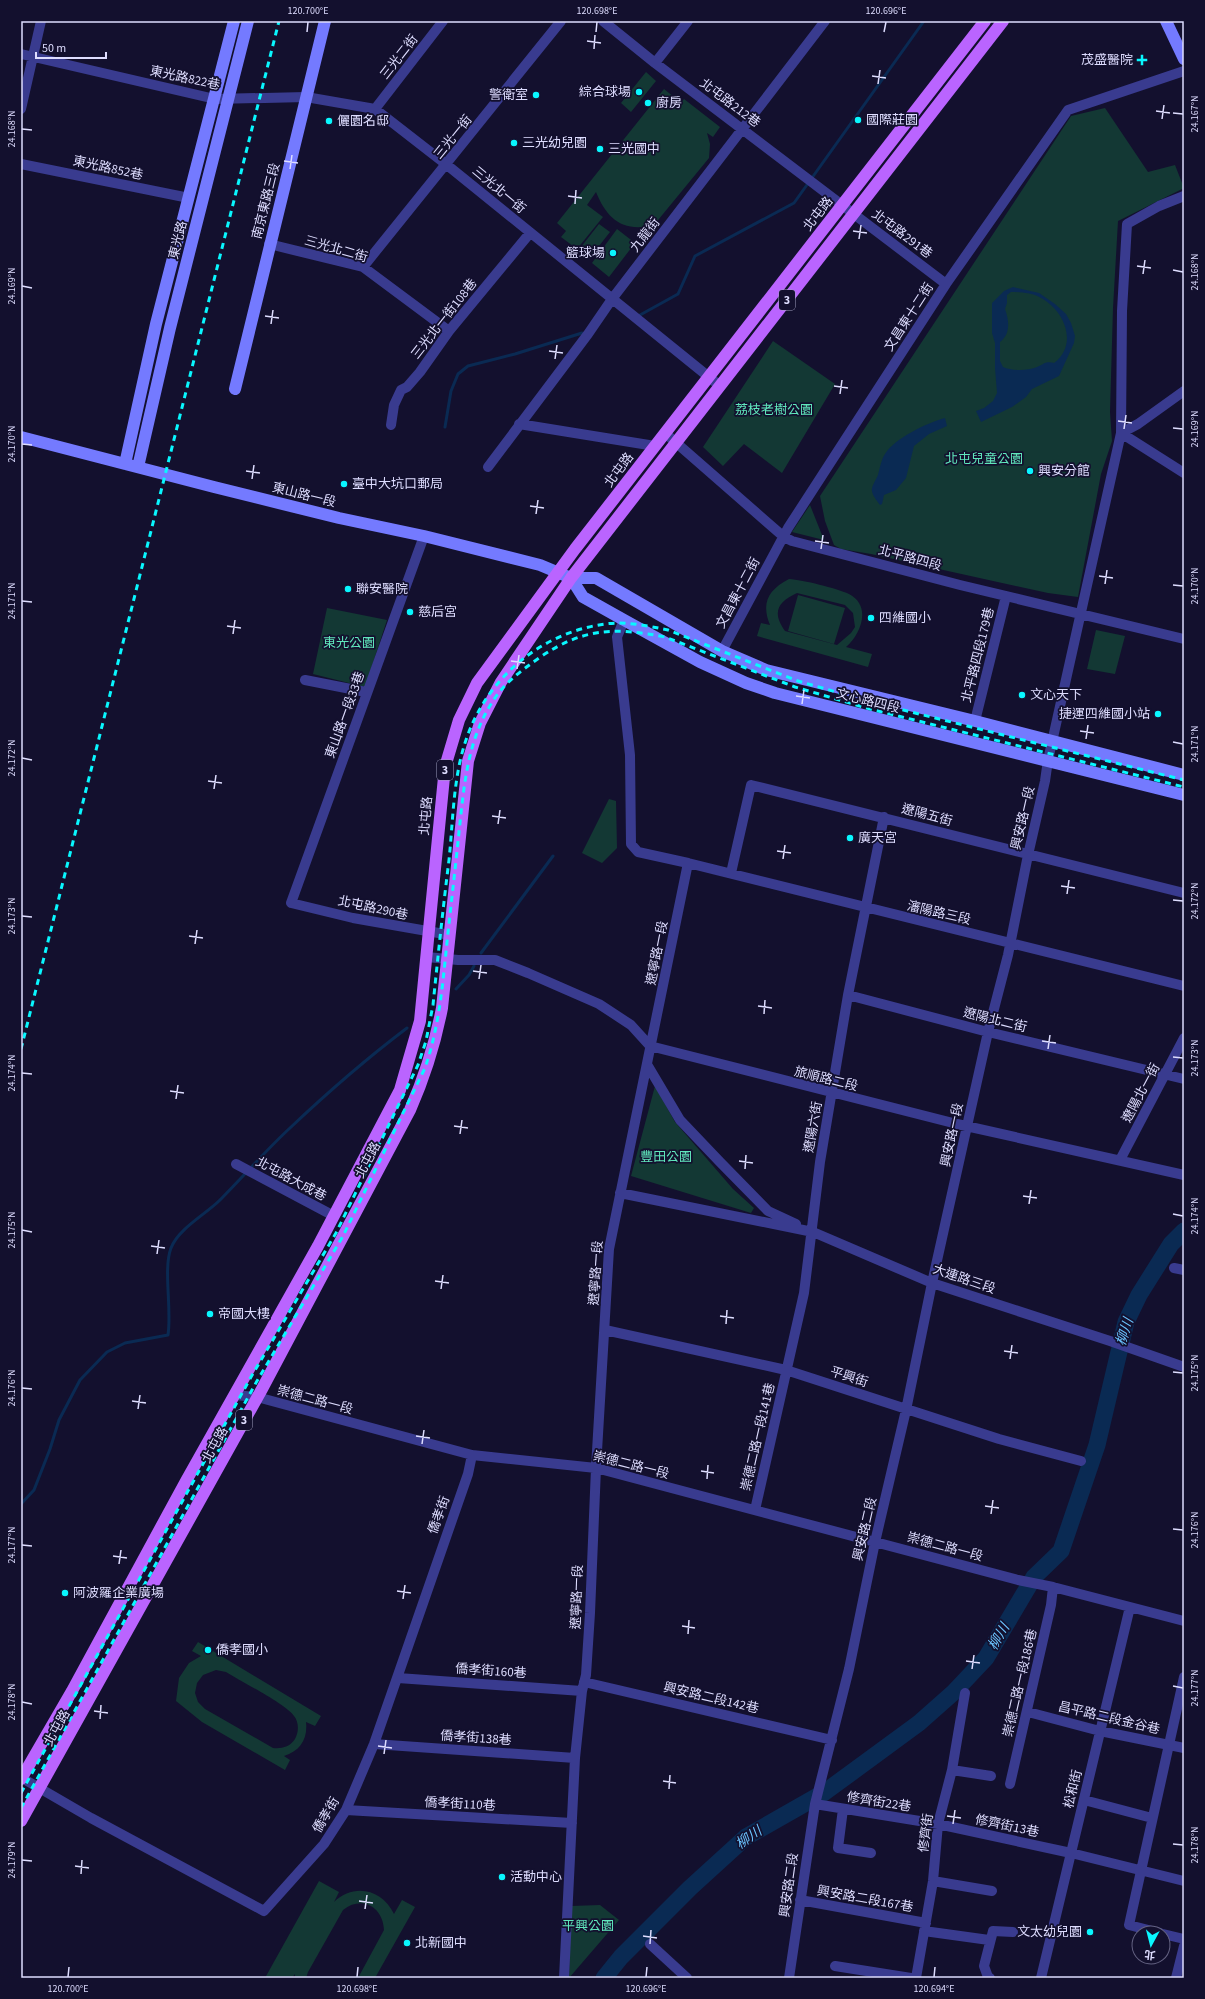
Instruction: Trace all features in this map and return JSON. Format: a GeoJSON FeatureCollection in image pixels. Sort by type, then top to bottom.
{"type":"FeatureCollection","features":[{"type":"Feature","properties":{"kind":"main road","name":"東光路"},"geometry":{"type":"LineString","coordinates":[[125,464],[146,367],[234,21]]}},
{"type":"Feature","properties":{"kind":"main road","name":"東光路"},"geometry":{"type":"LineString","coordinates":[[138,467],[170,328],[248,21]]}},
{"type":"Feature","properties":{"kind":"main road","name":"南京東路三段"},"geometry":{"type":"LineString","coordinates":[[235,389],[269,244],[325,21]]}},
{"type":"Feature","properties":{"kind":"main road","name":"北屯路"},"geometry":{"type":"LineString","coordinates":[[21,1779],[72,1691],[334,1216],[400,1090],[420,1021],[443,784],[449,751],[459,720],[483,673],[558,571],[985,21]]}},
{"type":"Feature","properties":{"kind":"main road","name":"3"},"geometry":{"type":"LineString","coordinates":[[447,958],[468,761],[475,737],[501,682],[571,578],[1003,21]]}},
{"type":"Feature","properties":{"kind":"main road"},"geometry":{"type":"LineString","coordinates":[[1166,21],[1184,59]]}},
{"type":"Feature","properties":{"kind":"main road","name":"東山路一段"},"geometry":{"type":"LineString","coordinates":[[21,436],[339,518],[424,536],[540,565],[558,571]]}},
{"type":"Feature","properties":{"kind":"main road","name":"文心路四段"},"geometry":{"type":"LineString","coordinates":[[558,571],[571,578],[596,578],[722,651],[779,674],[975,721],[1184,775]]}},
{"type":"Feature","properties":{"kind":"main road","name":"文心路四段"},"geometry":{"type":"LineString","coordinates":[[571,578],[583,597],[700,662],[746,683],[776,693],[1184,795]]}},
{"type":"Feature","properties":{"kind":"main road","name":"北屯路"},"geometry":{"type":"LineString","coordinates":[[21,1821],[257,1397],[410,1110],[430,1062],[442,1008],[447,958]]}},
{"type":"Feature","properties":{"kind":"street"},"geometry":{"type":"LineString","coordinates":[[21,109],[41,21]]}},
{"type":"Feature","properties":{"kind":"street","name":"三光二街"},"geometry":{"type":"LineString","coordinates":[[375,109],[443,21]]}},
{"type":"Feature","properties":{"kind":"street","name":"三光一街"},"geometry":{"type":"LineString","coordinates":[[363,267],[561,21]]}},
{"type":"Feature","properties":{"kind":"street","name":"北屯路212巷"},"geometry":{"type":"LineString","coordinates":[[603,21],[655,63],[744,129],[842,205]]}},
{"type":"Feature","properties":{"kind":"street"},"geometry":{"type":"LineString","coordinates":[[655,63],[688,21]]}},
{"type":"Feature","properties":{"kind":"street","name":"九龍街"},"geometry":{"type":"LineString","coordinates":[[488,467],[588,334],[612,298],[744,129],[825,21]]}},
{"type":"Feature","properties":{"kind":"street","name":"東光路822巷"},"geometry":{"type":"LineString","coordinates":[[21,54],[215,98],[228,99]]}},
{"type":"Feature","properties":{"kind":"street","name":"文昌東十二街"},"geometry":{"type":"LineString","coordinates":[[722,651],[784,537],[946,284],[1068,110],[1184,71]]}},
{"type":"Feature","properties":{"kind":"street","name":"三光北一街"},"geometry":{"type":"LineString","coordinates":[[228,99],[306,97],[375,109],[447,164],[720,386]]}},
{"type":"Feature","properties":{"kind":"street","name":"東光路852巷"},"geometry":{"type":"LineString","coordinates":[[21,164],[189,198]]}},
{"type":"Feature","properties":{"kind":"street","name":"興安路一段"},"geometry":{"type":"LineString","coordinates":[[932,1283],[988,1032],[1011,943],[1079,614],[1121,434],[1122,311],[1127,224],[1159,206],[1184,196]]}},
{"type":"Feature","properties":{"kind":"street","name":"北屯路291巷"},"geometry":{"type":"LineString","coordinates":[[842,205],[946,284]]}},
{"type":"Feature","properties":{"kind":"street","name":"三光北一街108巷"},"geometry":{"type":"LineString","coordinates":[[391,425],[394,405],[401,390],[407,387],[420,372],[449,331],[530,233]]}},
{"type":"Feature","properties":{"kind":"street","name":"三光北二街"},"geometry":{"type":"LineString","coordinates":[[269,244],[363,267],[449,331]]}},
{"type":"Feature","properties":{"kind":"street"},"geometry":{"type":"LineString","coordinates":[[1184,391],[1138,424],[1121,434],[1184,474]]}},
{"type":"Feature","properties":{"kind":"street"},"geometry":{"type":"LineString","coordinates":[[519,424],[655,446]]}},
{"type":"Feature","properties":{"kind":"street","name":"北平路四段"},"geometry":{"type":"LineString","coordinates":[[665,433],[784,537],[792,541],[1006,596],[1184,639]]}},
{"type":"Feature","properties":{"kind":"street","name":"東山路一段33巷"},"geometry":{"type":"LineString","coordinates":[[291,903],[366,692],[424,536]]}},
{"type":"Feature","properties":{"kind":"street","name":"北平路四段179巷"},"geometry":{"type":"LineString","coordinates":[[975,721],[1006,596]]}},
{"type":"Feature","properties":{"kind":"street"},"geometry":{"type":"LineString","coordinates":[[624,620],[617,637],[630,755],[631,844],[638,852],[688,863]]}},
{"type":"Feature","properties":{"kind":"street"},"geometry":{"type":"LineString","coordinates":[[305,680],[366,692]]}},
{"type":"Feature","properties":{"kind":"street","name":"遼陽五街"},"geometry":{"type":"LineString","coordinates":[[731,873],[751,785],[1184,893]]}},
{"type":"Feature","properties":{"kind":"street","name":"遼陽六街"},"geometry":{"type":"LineString","coordinates":[[786,1370],[804,1293],[813,1232],[820,1162],[848,996],[884,817]]}},
{"type":"Feature","properties":{"kind":"street","name":"瀋陽路三段"},"geometry":{"type":"LineString","coordinates":[[688,863],[866,909],[1184,986]]}},
{"type":"Feature","properties":{"kind":"street","name":"遼寧路一段"},"geometry":{"type":"LineString","coordinates":[[564,1978],[575,1758],[590,1613],[596,1468],[609,1249],[648,1066],[650,1046],[688,863]]}},
{"type":"Feature","properties":{"kind":"street","name":"北屯路290巷"},"geometry":{"type":"LineString","coordinates":[[291,903],[429,932],[450,934]]}},
{"type":"Feature","properties":{"kind":"street"},"geometry":{"type":"LineString","coordinates":[[427,957],[483,960],[502,963],[599,1004],[631,1025],[650,1046]]}},
{"type":"Feature","properties":{"kind":"street","name":"遼陽北二街"},"geometry":{"type":"LineString","coordinates":[[848,996],[988,1032],[1184,1079]]}},
{"type":"Feature","properties":{"kind":"street","name":"遼陽北一街"},"geometry":{"type":"LineString","coordinates":[[1120,1160],[1184,1038]]}},
{"type":"Feature","properties":{"kind":"street","name":"旅順路二段"},"geometry":{"type":"LineString","coordinates":[[650,1046],[832,1094],[967,1127],[1184,1175]]}},
{"type":"Feature","properties":{"kind":"street","name":"大連路三段"},"geometry":{"type":"LineString","coordinates":[[648,1066],[680,1120],[768,1211],[932,1283],[1110,1341],[1184,1368]]}},
{"type":"Feature","properties":{"kind":"street","name":"北屯路大成巷"},"geometry":{"type":"LineString","coordinates":[[238,1166],[334,1216]]}},
{"type":"Feature","properties":{"kind":"street","name":"大連路三段"},"geometry":{"type":"LineString","coordinates":[[620,1193],[813,1232]]}},
{"type":"Feature","properties":{"kind":"street","name":"興安路二段"},"geometry":{"type":"LineString","coordinates":[[789,1978],[816,1800],[832,1740],[875,1542],[906,1410],[932,1283]]}},
{"type":"Feature","properties":{"kind":"street","name":"平興街"},"geometry":{"type":"LineString","coordinates":[[605,1330],[786,1370],[998,1439],[1081,1461]]}},
{"type":"Feature","properties":{"kind":"street","name":"崇德二路一段141巷"},"geometry":{"type":"LineString","coordinates":[[755,1510],[786,1370]]}},
{"type":"Feature","properties":{"kind":"street","name":"崇德二路一段"},"geometry":{"type":"LineString","coordinates":[[235,1395],[257,1397],[472,1455],[596,1468],[1018,1580],[1048,1586]]}},
{"type":"Feature","properties":{"kind":"street","name":"僑孝街"},"geometry":{"type":"LineString","coordinates":[[21,1779],[264,1910],[324,1844],[346,1810],[374,1744],[398,1678],[419,1610],[468,1474],[472,1455]]}},
{"type":"Feature","properties":{"kind":"street"},"geometry":{"type":"LineString","coordinates":[[1048,1586],[1184,1621]]}},
{"type":"Feature","properties":{"kind":"street","name":"崇德二路一段186巷"},"geometry":{"type":"LineString","coordinates":[[1010,1784],[1028,1712],[1051,1605],[1048,1586]]}},
{"type":"Feature","properties":{"kind":"street","name":"松和街"},"geometry":{"type":"LineString","coordinates":[[1041,1978],[1130,1607]]}},
{"type":"Feature","properties":{"kind":"street"},"geometry":{"type":"LineString","coordinates":[[1131,1926],[1129,1925],[1140,1870],[1170,1745],[1184,1677]]}},
{"type":"Feature","properties":{"kind":"street","name":"僑孝街160巷"},"geometry":{"type":"LineString","coordinates":[[398,1678],[583,1686]]}},
{"type":"Feature","properties":{"kind":"street","name":"興安路二段142巷"},"geometry":{"type":"LineString","coordinates":[[583,1686],[832,1740]]}},
{"type":"Feature","properties":{"kind":"street","name":"修齊街"},"geometry":{"type":"LineString","coordinates":[[916,1978],[933,1881],[938,1824],[952,1770],[965,1693]]}},
{"type":"Feature","properties":{"kind":"street","name":"昌平路二段金谷巷"},"geometry":{"type":"LineString","coordinates":[[1028,1712],[1100,1731],[1184,1748]]}},
{"type":"Feature","properties":{"kind":"street","name":"僑孝街138巷"},"geometry":{"type":"LineString","coordinates":[[374,1744],[575,1758]]}},
{"type":"Feature","properties":{"kind":"street"},"geometry":{"type":"LineString","coordinates":[[952,1770],[991,1776]]}},
{"type":"Feature","properties":{"kind":"street","name":"修齊街22巷"},"geometry":{"type":"LineString","coordinates":[[816,1800],[843,1809],[938,1824]]}},
{"type":"Feature","properties":{"kind":"street"},"geometry":{"type":"LineString","coordinates":[[1084,1800],[1152,1818]]}},
{"type":"Feature","properties":{"kind":"street"},"geometry":{"type":"LineString","coordinates":[[843,1809],[838,1848],[871,1853]]}},
{"type":"Feature","properties":{"kind":"street","name":"僑孝街110巷"},"geometry":{"type":"LineString","coordinates":[[346,1810],[572,1823]]}},
{"type":"Feature","properties":{"kind":"street","name":"修齊街13巷"},"geometry":{"type":"LineString","coordinates":[[938,1824],[1071,1853],[1184,1881]]}},
{"type":"Feature","properties":{"kind":"street"},"geometry":{"type":"LineString","coordinates":[[933,1881],[992,1891]]}},
{"type":"Feature","properties":{"kind":"street","name":"興安路二段167巷"},"geometry":{"type":"LineString","coordinates":[[800,1900],[989,1940]]}},
{"type":"Feature","properties":{"kind":"street"},"geometry":{"type":"LineString","coordinates":[[990,1978],[988,1977],[984,1966],[989,1940],[993,1931],[1013,1932]]}},
{"type":"Feature","properties":{"kind":"street"},"geometry":{"type":"LineString","coordinates":[[1171,1936],[1184,1939]]}},
{"type":"Feature","properties":{"kind":"street"},"geometry":{"type":"LineString","coordinates":[[650,1944],[688,1978]]}},
{"type":"Feature","properties":{"kind":"street"},"geometry":{"type":"LineString","coordinates":[[1176,1978],[1184,1946]]}},
{"type":"Feature","properties":{"kind":"street"},"geometry":{"type":"LineString","coordinates":[[834,1966],[911,1978]]}},
{"type":"Feature","properties":{"kind":"green space","name":"綜合球場"},"geometry":{"type":"Polygon","coordinates":[[[646,72],[656,81],[631,112],[621,103],[646,72]]]}},
{"type":"Feature","properties":{"kind":"green space"},"geometry":{"type":"Polygon","coordinates":[[[664,89],[674,97],[669,107],[677,108],[684,99],[720,127],[713,137],[707,133],[710,144],[709,158],[654,225],[633,227],[618,222],[605,210],[596,192],[587,205],[603,217],[577,249],[561,237],[566,231],[557,223],[664,89]]]}},
{"type":"Feature","properties":{"kind":"green space","name":"北屯兒童公園"},"geometry":{"type":"Polygon","coordinates":[[[1105,108],[1148,172],[1175,165],[1184,188],[1118,221],[1113,308],[1110,412],[1112,441],[1101,474],[1078,597],[1048,593],[871,554],[841,549],[834,545],[825,521],[820,496],[1071,116],[1105,108]]]}},
{"type":"Feature","properties":{"kind":"green space"},"geometry":{"type":"Polygon","coordinates":[[[599,224],[610,232],[592,255],[581,247],[599,224]]]}},
{"type":"Feature","properties":{"kind":"green space","name":"籃球場"},"geometry":{"type":"Polygon","coordinates":[[[617,229],[635,243],[609,277],[592,263],[617,229]]]}},
{"type":"Feature","properties":{"kind":"green space","name":"荔枝老樹公園"},"geometry":{"type":"Polygon","coordinates":[[[773,341],[835,384],[782,473],[744,444],[723,466],[703,447],[773,341]]]}},
{"type":"Feature","properties":{"kind":"green space"},"geometry":{"type":"Polygon","coordinates":[[[810,505],[824,540],[792,532],[810,505]]]}},
{"type":"Feature","properties":{"kind":"green space"},"geometry":{"type":"Polygon","coordinates":[[[789,579],[811,583],[849,594],[856,599],[862,613],[862,620],[856,635],[846,647],[872,654],[868,667],[757,636],[761,623],[770,625],[766,610],[768,598],[771,593],[789,579]],[[797,593],[790,596],[781,604],[778,613],[781,625],[785,631],[837,645],[851,633],[855,627],[853,613],[845,605],[797,593]]]}},
{"type":"Feature","properties":{"kind":"green space"},"geometry":{"type":"Polygon","coordinates":[[[798,595],[845,608],[834,644],[788,631],[798,595]]]}},
{"type":"Feature","properties":{"kind":"green space","name":"東光公園"},"geometry":{"type":"Polygon","coordinates":[[[327,608],[387,620],[365,687],[313,674],[327,608]]]}},
{"type":"Feature","properties":{"kind":"green space"},"geometry":{"type":"Polygon","coordinates":[[[1096,630],[1125,636],[1115,674],[1087,669],[1096,630]]]}},
{"type":"Feature","properties":{"kind":"green space"},"geometry":{"type":"Polygon","coordinates":[[[609,799],[616,801],[617,848],[602,863],[582,853],[609,799]]]}},
{"type":"Feature","properties":{"kind":"green space","name":"豐田公園"},"geometry":{"type":"Polygon","coordinates":[[[655,1086],[675,1122],[733,1189],[754,1208],[751,1213],[631,1176],[655,1086]]]}},
{"type":"Feature","properties":{"kind":"green space"},"geometry":{"type":"Polygon","coordinates":[[[198,1642],[321,1716],[315,1726],[306,1722],[306,1734],[302,1744],[290,1754],[284,1756],[290,1760],[285,1770],[202,1722],[176,1701],[179,1678],[189,1663],[201,1656],[192,1651],[198,1642]],[[216,1670],[203,1675],[197,1683],[195,1693],[198,1702],[205,1709],[273,1748],[285,1747],[291,1744],[297,1733],[298,1724],[296,1718],[273,1699],[226,1672],[216,1670]]]}},
{"type":"Feature","properties":{"kind":"green space"},"geometry":{"type":"Polygon","coordinates":[[[319,1881],[339,1892],[334,1902],[350,1892],[359,1891],[375,1894],[389,1906],[394,1914],[402,1900],[415,1907],[375,1978],[358,1978],[384,1930],[383,1922],[376,1910],[364,1904],[357,1904],[343,1910],[306,1978],[295,1978],[295,1974],[292,1978],[265,1978],[319,1881]]]}},
{"type":"Feature","properties":{"kind":"green space","name":"平興公園"},"geometry":{"type":"Polygon","coordinates":[[[600,1905],[619,1920],[569,1978],[571,1906],[600,1905]]]}},
{"type":"Feature","properties":{"kind":"water"},"geometry":{"type":"Polygon","coordinates":[[[1013,287],[1039,293],[1055,304],[1066,314],[1071,323],[1075,336],[1074,343],[1059,376],[1032,389],[1026,397],[1012,407],[981,422],[976,411],[984,408],[993,401],[997,393],[995,343],[992,333],[992,303],[1004,291],[1013,287]],[[1011,292],[1007,295],[1005,309],[1008,327],[1004,339],[1000,342],[1000,361],[1003,367],[1015,370],[1024,370],[1046,363],[1054,363],[1062,355],[1066,347],[1066,328],[1062,319],[1049,303],[1038,296],[1011,292]]]}},
{"type":"Feature","properties":{"kind":"water"},"geometry":{"type":"Polygon","coordinates":[[[945,418],[947,426],[929,434],[914,446],[906,478],[896,490],[884,495],[882,504],[880,505],[872,492],[872,487],[885,454],[896,442],[912,432],[929,423],[945,418]]]}},
{"type":"Feature","properties":{"kind":"waterway"},"geometry":{"type":"LineString","coordinates":[[640,315],[678,294],[695,256],[794,203],[924,21]]}},
{"type":"Feature","properties":{"kind":"waterway"},"geometry":{"type":"LineString","coordinates":[[445,427],[451,391],[458,374],[468,366],[515,354],[582,333]]}},
{"type":"Feature","properties":{"kind":"waterway"},"geometry":{"type":"LineString","coordinates":[[481,953],[553,856]]}},
{"type":"Feature","properties":{"kind":"waterway"},"geometry":{"type":"LineString","coordinates":[[456,989],[469,975],[474,966]]}},
{"type":"Feature","properties":{"kind":"waterway"},"geometry":{"type":"LineString","coordinates":[[21,1504],[34,1490],[50,1449],[59,1420],[80,1380],[107,1352],[125,1343],[168,1335],[169,1257],[171,1248],[180,1234],[220,1200],[272,1146],[318,1102],[407,1028]]}},
{"type":"Feature","properties":{"kind":"waterway","name":"柳川"},"geometry":{"type":"LineString","coordinates":[[604,1978],[621,1957],[690,1888],[746,1837],[825,1792],[919,1723],[954,1692],[986,1658],[1034,1577],[1061,1551],[1097,1445],[1126,1322],[1139,1295],[1171,1244],[1184,1231]]}},
{"type":"Feature","properties":{"kind":"railway"},"geometry":{"type":"LineString","coordinates":[[21,1049],[279,21]]}},
{"type":"Feature","properties":{"kind":"railway"},"geometry":{"type":"LineString","coordinates":[[21,1793],[251,1377],[336,1233],[418,1065],[426,1041],[433,1005],[454,801],[461,757],[474,720],[486,699],[501,680],[518,663],[537,649],[558,638],[581,629],[613,623],[668,630],[798,681],[871,702],[1184,780]]}},
{"type":"Feature","properties":{"kind":"railway"},"geometry":{"type":"LineString","coordinates":[[21,1808],[257,1381],[343,1236],[425,1068],[433,1039],[441,996],[468,764],[477,732],[484,716],[497,695],[513,678],[555,648],[585,636],[599,632],[614,631],[647,634],[665,637],[795,687],[870,709],[1184,787]]}},
{"type":"Feature","properties":{"kind":"place","name":"茂盛醫院"},"geometry":{"type":"Point","coordinates":[1142,60]}},
{"type":"Feature","properties":{"kind":"place","name":"綜合球場"},"geometry":{"type":"Point","coordinates":[639,92]}},
{"type":"Feature","properties":{"kind":"place","name":"警衛室"},"geometry":{"type":"Point","coordinates":[536,95]}},
{"type":"Feature","properties":{"kind":"place","name":"廚房"},"geometry":{"type":"Point","coordinates":[648,103]}},
{"type":"Feature","properties":{"kind":"place","name":"國際莊園"},"geometry":{"type":"Point","coordinates":[858,120]}},
{"type":"Feature","properties":{"kind":"place","name":"儷園名邸"},"geometry":{"type":"Point","coordinates":[329,121]}},
{"type":"Feature","properties":{"kind":"place","name":"三光幼兒園"},"geometry":{"type":"Point","coordinates":[514,143]}},
{"type":"Feature","properties":{"kind":"place","name":"三光國中"},"geometry":{"type":"Point","coordinates":[600,149]}},
{"type":"Feature","properties":{"kind":"place","name":"籃球場"},"geometry":{"type":"Point","coordinates":[613,253]}},
{"type":"Feature","properties":{"kind":"place","name":"興安分館"},"geometry":{"type":"Point","coordinates":[1030,471]}},
{"type":"Feature","properties":{"kind":"place","name":"臺中大坑口郵局"},"geometry":{"type":"Point","coordinates":[344,484]}},
{"type":"Feature","properties":{"kind":"place","name":"聯安醫院"},"geometry":{"type":"Point","coordinates":[348,589]}},
{"type":"Feature","properties":{"kind":"place","name":"慈后宮"},"geometry":{"type":"Point","coordinates":[410,612]}},
{"type":"Feature","properties":{"kind":"place","name":"四維國小"},"geometry":{"type":"Point","coordinates":[871,618]}},
{"type":"Feature","properties":{"kind":"place","name":"文心天下"},"geometry":{"type":"Point","coordinates":[1022,695]}},
{"type":"Feature","properties":{"kind":"place","name":"捷運四維國小站"},"geometry":{"type":"Point","coordinates":[1158,714]}},
{"type":"Feature","properties":{"kind":"place","name":"廣天宮"},"geometry":{"type":"Point","coordinates":[850,838]}},
{"type":"Feature","properties":{"kind":"place","name":"帝國大樓"},"geometry":{"type":"Point","coordinates":[210,1314]}},
{"type":"Feature","properties":{"kind":"place","name":"阿波羅企業廣場"},"geometry":{"type":"Point","coordinates":[65,1593]}},
{"type":"Feature","properties":{"kind":"place","name":"僑孝國小"},"geometry":{"type":"Point","coordinates":[208,1650]}},
{"type":"Feature","properties":{"kind":"place","name":"活動中心"},"geometry":{"type":"Point","coordinates":[502,1877]}},
{"type":"Feature","properties":{"kind":"place","name":"文太幼兒園"},"geometry":{"type":"Point","coordinates":[1090,1932]}},
{"type":"Feature","properties":{"kind":"place","name":"北新國中"},"geometry":{"type":"Point","coordinates":[407,1943]}}]}
